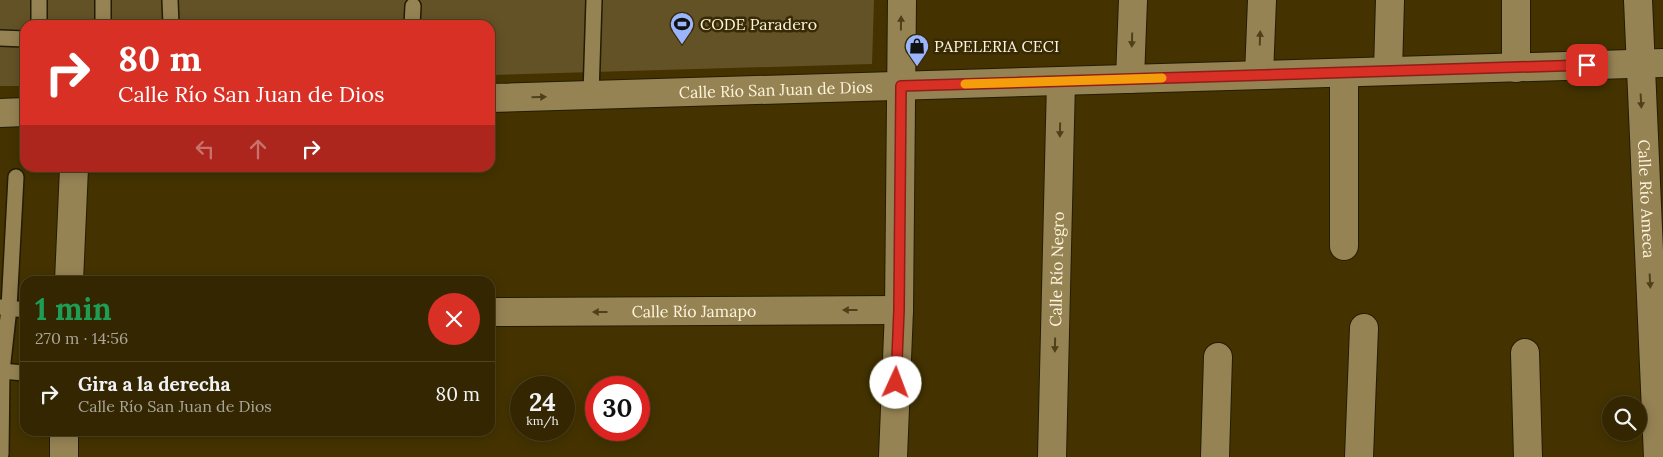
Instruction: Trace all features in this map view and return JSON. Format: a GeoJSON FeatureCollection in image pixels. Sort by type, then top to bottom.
{"type":"FeatureCollection","features":[{"type":"Feature","properties":{"kind":"street"},"geometry":{"type":"LineString","coordinates":[[894,457],[899,310],[902,0]]}},
{"type":"Feature","properties":{"kind":"street"},"geometry":{"type":"LineString","coordinates":[[1130,79],[1133,0]]}},
{"type":"Feature","properties":{"kind":"street"},"geometry":{"type":"LineString","coordinates":[[1259,75],[1262,0]]}},
{"type":"Feature","properties":{"kind":"street"},"geometry":{"type":"LineString","coordinates":[[1388,71],[1390,0]]}},
{"type":"Feature","properties":{"kind":"street"},"geometry":{"type":"LineString","coordinates":[[1516,0],[1516,68]]}},
{"type":"Feature","properties":{"kind":"street","name":"Calle Río Ameca"},"geometry":{"type":"LineString","coordinates":[[1638,0],[1651,63],[1658,457]]}},
{"type":"Feature","properties":{"kind":"street","name":"Calle Río San Juan de Dios"},"geometry":{"type":"LineString","coordinates":[[495,98],[1651,63]]}},
{"type":"Feature","properties":{"kind":"street"},"geometry":{"type":"LineString","coordinates":[[1344,73],[1344,246]]}},
{"type":"Feature","properties":{"kind":"street","name":"Calle Río Negro"},"geometry":{"type":"LineString","coordinates":[[1052,457],[1061,81]]}},
{"type":"Feature","properties":{"kind":"street"},"geometry":{"type":"LineString","coordinates":[[0,113],[20,112]]}},
{"type":"Feature","properties":{"kind":"street"},"geometry":{"type":"LineString","coordinates":[[69,276],[74,172]]}},
{"type":"Feature","properties":{"kind":"street","name":"Calle Río Jamapo"},"geometry":{"type":"LineString","coordinates":[[495,312],[899,310]]}},
{"type":"Feature","properties":{"kind":"street"},"geometry":{"type":"LineString","coordinates":[[1358,457],[1364,328]]}},
{"type":"Feature","properties":{"kind":"street"},"geometry":{"type":"LineString","coordinates":[[1524,352],[1528,457]]}},
{"type":"Feature","properties":{"kind":"street"},"geometry":{"type":"LineString","coordinates":[[1215,457],[1218,357]]}},
{"type":"Feature","properties":{"kind":"street"},"geometry":{"type":"LineString","coordinates":[[64,436],[64,457]]}},
{"type":"Feature","properties":{"kind":"lane"},"geometry":{"type":"LineString","coordinates":[[39,0],[39,20]]}},
{"type":"Feature","properties":{"kind":"lane"},"geometry":{"type":"LineString","coordinates":[[103,20],[104,0]]}},
{"type":"Feature","properties":{"kind":"lane"},"geometry":{"type":"LineString","coordinates":[[170,0],[171,20]]}},
{"type":"Feature","properties":{"kind":"lane"},"geometry":{"type":"LineString","coordinates":[[591,95],[594,0]]}},
{"type":"Feature","properties":{"kind":"lane"},"geometry":{"type":"LineString","coordinates":[[412,20],[413,6]]}},
{"type":"Feature","properties":{"kind":"lane"},"geometry":{"type":"LineString","coordinates":[[0,38],[20,39]]}},
{"type":"Feature","properties":{"kind":"lane"},"geometry":{"type":"LineString","coordinates":[[2,454],[1,371],[4,307],[16,177]]}},
{"type":"Feature","properties":{"kind":"lane"},"geometry":{"type":"LineString","coordinates":[[4,307],[20,309]]}},
{"type":"Feature","properties":{"kind":"lane"},"geometry":{"type":"LineString","coordinates":[[1,371],[20,373]]}},
{"type":"Feature","properties":{"kind":"shaded area","name":"CODE Paradero"},"geometry":{"type":"Polygon","coordinates":[[[0,0],[874,0],[872,64],[495,75],[495,20],[20,20],[20,86],[0,86],[0,0]]]}},
{"type":"Feature","properties":{"kind":"slow traffic"},"geometry":{"type":"LineString","coordinates":[[965,84],[1162,78]]}},
{"type":"Feature","properties":{"kind":"place","name":"CODE Paradero"},"geometry":{"type":"Point","coordinates":[682,45]}},
{"type":"Feature","properties":{"kind":"place","name":"PAPELERIA CECI"},"geometry":{"type":"Point","coordinates":[917,67]}},
{"type":"Feature","properties":{"kind":"route"},"geometry":{"type":"LineString","coordinates":[[896,383],[899,310],[901,86],[1587,65]]}}]}
